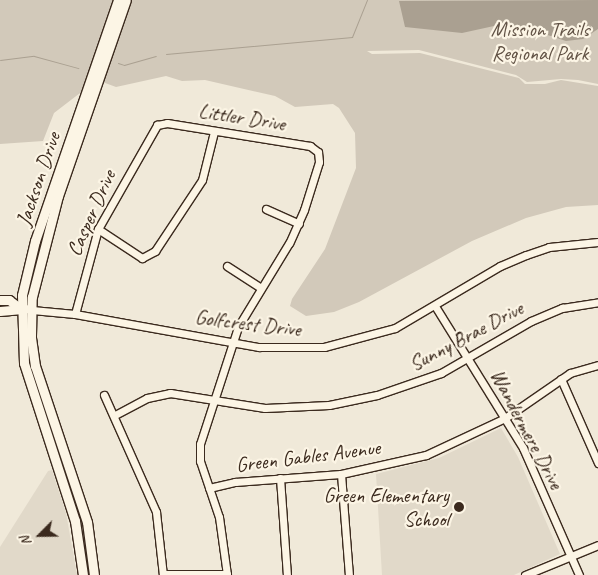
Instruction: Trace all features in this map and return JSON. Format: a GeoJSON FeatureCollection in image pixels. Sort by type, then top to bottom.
{"type":"FeatureCollection","features":[{"type":"Feature","properties":{"kind":"main road","name":"Jackson Drive"},"geometry":{"type":"LineString","coordinates":[[83,575],[75,521],[26,371],[21,309],[27,268],[35,241],[118,0]]}},
{"type":"Feature","properties":{"kind":"main road","name":"Jackson Drive"},"geometry":{"type":"LineString","coordinates":[[94,575],[87,522],[35,366],[31,336],[32,310],[37,270],[52,214],[126,0]]}},
{"type":"Feature","properties":{"kind":"main road","name":"Golfcrest Drive"},"geometry":{"type":"LineString","coordinates":[[0,300],[9,300],[21,309]]}},
{"type":"Feature","properties":{"kind":"main road","name":"Golfcrest Drive"},"geometry":{"type":"LineString","coordinates":[[0,311],[32,310]]}},
{"type":"Feature","properties":{"kind":"street","name":"Littler Drive"},"geometry":{"type":"LineString","coordinates":[[151,131],[157,125],[167,123],[310,146],[318,152],[319,162],[299,224]]}},
{"type":"Feature","properties":{"kind":"street","name":"Casper Drive"},"geometry":{"type":"LineString","coordinates":[[75,314],[90,249],[98,229],[151,131]]}},
{"type":"Feature","properties":{"kind":"street"},"geometry":{"type":"LineString","coordinates":[[98,229],[142,258],[155,251],[202,180],[214,132]]}},
{"type":"Feature","properties":{"kind":"street"},"geometry":{"type":"LineString","coordinates":[[104,395],[115,415],[156,512],[163,574],[227,575],[218,517],[198,450],[213,402],[235,343],[238,328],[299,224],[266,209]]}},
{"type":"Feature","properties":{"kind":"street","name":"Golfcrest Drive"},"geometry":{"type":"LineString","coordinates":[[32,310],[75,314],[235,343],[296,350],[349,343],[395,328],[500,266],[526,254],[549,247],[598,242]]}},
{"type":"Feature","properties":{"kind":"street"},"geometry":{"type":"LineString","coordinates":[[227,266],[261,288]]}},
{"type":"Feature","properties":{"kind":"street","name":"Sunny Brae Drive"},"geometry":{"type":"LineString","coordinates":[[115,415],[147,398],[170,394],[213,402],[265,408],[329,405],[410,386],[469,359],[531,321],[562,308],[598,302]]}},
{"type":"Feature","properties":{"kind":"street","name":"Wandermere Drive"},"geometry":{"type":"LineString","coordinates":[[435,306],[523,448],[579,575]]}},
{"type":"Feature","properties":{"kind":"street","name":"Green Gables Avenue"},"geometry":{"type":"LineString","coordinates":[[209,488],[236,482],[341,474],[426,455],[505,418],[561,379],[582,368],[598,365]]}},
{"type":"Feature","properties":{"kind":"street"},"geometry":{"type":"LineString","coordinates":[[561,379],[598,463]]}},
{"type":"Feature","properties":{"kind":"street"},"geometry":{"type":"LineString","coordinates":[[341,474],[348,575]]}},
{"type":"Feature","properties":{"kind":"street"},"geometry":{"type":"LineString","coordinates":[[280,478],[287,575]]}},
{"type":"Feature","properties":{"kind":"street"},"geometry":{"type":"LineString","coordinates":[[525,575],[598,545]]}},
{"type":"Feature","properties":{"kind":"shaded area"},"geometry":{"type":"Polygon","coordinates":[[[598,0],[598,29],[583,39],[566,41],[526,28],[494,26],[462,33],[405,27],[399,1],[598,0]]]}},
{"type":"Feature","properties":{"kind":"shaded area","name":"Green Elementary School"},"geometry":{"type":"Polygon","coordinates":[[[501,428],[518,457],[560,554],[514,575],[382,575],[376,474],[439,458],[501,428]]]}},
{"type":"Feature","properties":{"kind":"shaded area"},"geometry":{"type":"Polygon","coordinates":[[[52,470],[66,513],[77,575],[0,575],[0,547],[48,471],[52,470]]]}},
{"type":"Feature","properties":{"kind":"green space","name":"Mission Trails Regional Park"},"geometry":{"type":"Polygon","coordinates":[[[0,0],[598,0],[598,84],[561,79],[527,82],[516,75],[419,50],[367,51],[372,54],[420,53],[519,78],[525,84],[545,84],[561,80],[598,86],[598,205],[566,207],[526,218],[472,241],[359,302],[334,312],[306,316],[290,306],[292,299],[325,249],[356,168],[355,133],[339,108],[333,104],[295,107],[275,96],[205,80],[182,81],[166,76],[116,87],[97,80],[54,113],[43,141],[0,144],[0,0]]]}},
{"type":"Feature","properties":{"kind":"waterway"},"geometry":{"type":"LineString","coordinates":[[166,54],[352,37],[367,0]]}},
{"type":"Feature","properties":{"kind":"waterway"},"geometry":{"type":"LineString","coordinates":[[0,60],[34,56],[78,68]]}},
{"type":"Feature","properties":{"kind":"waterway"},"geometry":{"type":"LineString","coordinates":[[118,63],[124,65],[156,56]]}},
{"type":"Feature","properties":{"kind":"place","name":"Green Elementary School"},"geometry":{"type":"Point","coordinates":[459,507]}}]}
